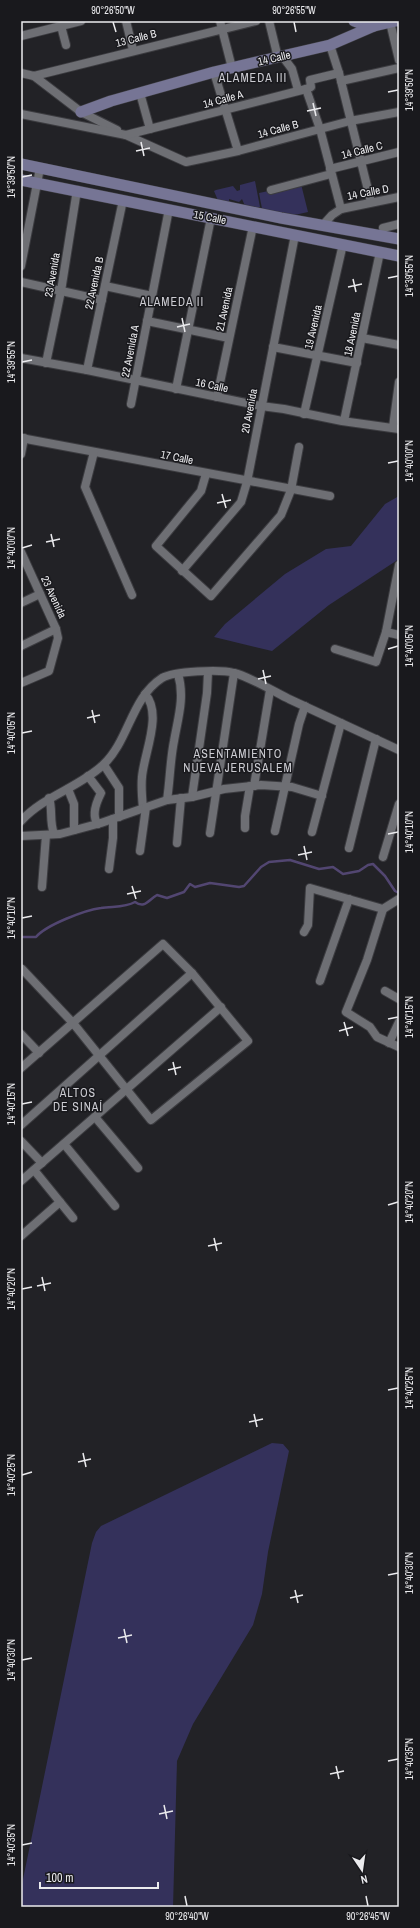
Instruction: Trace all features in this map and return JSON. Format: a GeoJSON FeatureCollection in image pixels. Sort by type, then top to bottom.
{"type":"FeatureCollection","features":[{"type":"Feature","properties":{"kind":"street"},"geometry":{"type":"LineString","coordinates":[[21,36],[62,24],[81,21]]}},
{"type":"Feature","properties":{"kind":"street"},"geometry":{"type":"LineString","coordinates":[[126,21],[133,50]]}},
{"type":"Feature","properties":{"kind":"street","name":"13 Calle B"},"geometry":{"type":"LineString","coordinates":[[21,73],[34,76],[221,25],[256,21]]}},
{"type":"Feature","properties":{"kind":"street"},"geometry":{"type":"LineString","coordinates":[[269,21],[280,57],[292,69],[320,129],[341,209]]}},
{"type":"Feature","properties":{"kind":"street"},"geometry":{"type":"LineString","coordinates":[[354,21],[364,25],[374,26]]}},
{"type":"Feature","properties":{"kind":"street"},"geometry":{"type":"LineString","coordinates":[[394,21],[399,60]]}},
{"type":"Feature","properties":{"kind":"street","name":"14 Calle"},"geometry":{"type":"LineString","coordinates":[[81,112],[111,101],[214,72],[330,45],[374,26],[394,21]]}},
{"type":"Feature","properties":{"kind":"street"},"geometry":{"type":"LineString","coordinates":[[62,24],[66,45]]}},
{"type":"Feature","properties":{"kind":"street"},"geometry":{"type":"LineString","coordinates":[[221,25],[232,68]]}},
{"type":"Feature","properties":{"kind":"street"},"geometry":{"type":"LineString","coordinates":[[330,45],[340,77],[371,202]]}},
{"type":"Feature","properties":{"kind":"street","name":"14 Calle A"},"geometry":{"type":"LineString","coordinates":[[126,135],[311,87],[310,80],[399,68]]}},
{"type":"Feature","properties":{"kind":"street"},"geometry":{"type":"LineString","coordinates":[[214,72],[227,110],[238,150]]}},
{"type":"Feature","properties":{"kind":"street"},"geometry":{"type":"LineString","coordinates":[[34,76],[81,112],[126,135]]}},
{"type":"Feature","properties":{"kind":"street"},"geometry":{"type":"LineString","coordinates":[[140,93],[150,129]]}},
{"type":"Feature","properties":{"kind":"street","name":"14 Calle B"},"geometry":{"type":"LineString","coordinates":[[186,162],[350,121],[399,112]]}},
{"type":"Feature","properties":{"kind":"street","name":"14 Calle A"},"geometry":{"type":"LineString","coordinates":[[21,114],[126,135],[186,162]]}},
{"type":"Feature","properties":{"kind":"street","name":"14 Calle C"},"geometry":{"type":"LineString","coordinates":[[271,190],[360,162],[399,152]]}},
{"type":"Feature","properties":{"kind":"street","name":"15 Calle"},"geometry":{"type":"LineString","coordinates":[[21,164],[399,239]]}},
{"type":"Feature","properties":{"kind":"street"},"geometry":{"type":"LineString","coordinates":[[21,266],[24,231],[40,168]]}},
{"type":"Feature","properties":{"kind":"street","name":"15 Calle"},"geometry":{"type":"LineString","coordinates":[[21,180],[77,190],[399,256]]}},
{"type":"Feature","properties":{"kind":"street","name":"23 Avenida"},"geometry":{"type":"LineString","coordinates":[[46,363],[61,291],[77,190]]}},
{"type":"Feature","properties":{"kind":"street","name":"14 Calle D"},"geometry":{"type":"LineString","coordinates":[[323,225],[332,215],[341,209],[399,197]]}},
{"type":"Feature","properties":{"kind":"street","name":"22 Avenida B"},"geometry":{"type":"LineString","coordinates":[[87,370],[123,200]]}},
{"type":"Feature","properties":{"kind":"street","name":"22 Avenida A"},"geometry":{"type":"LineString","coordinates":[[131,404],[169,209]]}},
{"type":"Feature","properties":{"kind":"street"},"geometry":{"type":"LineString","coordinates":[[176,389],[211,218]]}},
{"type":"Feature","properties":{"kind":"street"},"geometry":{"type":"LineString","coordinates":[[383,228],[399,224]]}},
{"type":"Feature","properties":{"kind":"street","name":"21 Avenida"},"geometry":{"type":"LineString","coordinates":[[217,397],[254,226]]}},
{"type":"Feature","properties":{"kind":"street","name":"20 Avenida"},"geometry":{"type":"LineString","coordinates":[[182,571],[241,502],[247,482],[295,235]]}},
{"type":"Feature","properties":{"kind":"street","name":"19 Avenida"},"geometry":{"type":"LineString","coordinates":[[304,414],[343,244]]}},
{"type":"Feature","properties":{"kind":"street","name":"18 Avenida"},"geometry":{"type":"LineString","coordinates":[[344,421],[380,252]]}},
{"type":"Feature","properties":{"kind":"street"},"geometry":{"type":"LineString","coordinates":[[21,282],[102,300]]}},
{"type":"Feature","properties":{"kind":"street"},"geometry":{"type":"LineString","coordinates":[[105,286],[152,296]]}},
{"type":"Feature","properties":{"kind":"street"},"geometry":{"type":"LineString","coordinates":[[147,321],[229,338]]}},
{"type":"Feature","properties":{"kind":"street"},"geometry":{"type":"LineString","coordinates":[[362,338],[399,344]]}},
{"type":"Feature","properties":{"kind":"street"},"geometry":{"type":"LineString","coordinates":[[273,347],[357,363]]}},
{"type":"Feature","properties":{"kind":"street","name":"16 Calle"},"geometry":{"type":"LineString","coordinates":[[21,358],[304,414],[396,428]]}},
{"type":"Feature","properties":{"kind":"street"},"geometry":{"type":"LineString","coordinates":[[396,428],[399,382]]}},
{"type":"Feature","properties":{"kind":"street"},"geometry":{"type":"LineString","coordinates":[[21,454],[23,438]]}},
{"type":"Feature","properties":{"kind":"street","name":"17 Calle"},"geometry":{"type":"LineString","coordinates":[[23,438],[247,482],[330,496]]}},
{"type":"Feature","properties":{"kind":"street"},"geometry":{"type":"LineString","coordinates":[[206,474],[201,491],[156,546],[211,596],[282,515],[291,490],[299,447]]}},
{"type":"Feature","properties":{"kind":"street"},"geometry":{"type":"LineString","coordinates":[[94,452],[85,487],[132,595]]}},
{"type":"Feature","properties":{"kind":"street","name":"23 Avenida"},"geometry":{"type":"LineString","coordinates":[[22,557],[56,629]]}},
{"type":"Feature","properties":{"kind":"street"},"geometry":{"type":"LineString","coordinates":[[335,649],[376,662],[386,632],[396,593],[399,565]]}},
{"type":"Feature","properties":{"kind":"street"},"geometry":{"type":"LineString","coordinates":[[21,603],[40,594]]}},
{"type":"Feature","properties":{"kind":"street"},"geometry":{"type":"LineString","coordinates":[[21,646],[56,629],[58,638],[49,671],[21,683]]}},
{"type":"Feature","properties":{"kind":"street"},"geometry":{"type":"LineString","coordinates":[[386,632],[399,635]]}},
{"type":"Feature","properties":{"kind":"street"},"geometry":{"type":"LineString","coordinates":[[192,797],[207,693],[208,672]]}},
{"type":"Feature","properties":{"kind":"street"},"geometry":{"type":"LineString","coordinates":[[21,821],[49,798],[68,789],[104,765],[115,751],[145,694],[163,677],[178,674],[208,672],[234,673],[399,750]]}},
{"type":"Feature","properties":{"kind":"street"},"geometry":{"type":"LineString","coordinates":[[210,834],[218,790],[234,673]]}},
{"type":"Feature","properties":{"kind":"street"},"geometry":{"type":"LineString","coordinates":[[167,800],[173,742],[181,703],[181,684],[178,674]]}},
{"type":"Feature","properties":{"kind":"street"},"geometry":{"type":"LineString","coordinates":[[245,828],[245,816],[270,690]]}},
{"type":"Feature","properties":{"kind":"street"},"geometry":{"type":"LineString","coordinates":[[140,851],[145,807],[142,778],[150,741],[153,711],[150,700],[145,694]]}},
{"type":"Feature","properties":{"kind":"street"},"geometry":{"type":"LineString","coordinates":[[275,831],[299,724],[305,706]]}},
{"type":"Feature","properties":{"kind":"street"},"geometry":{"type":"LineString","coordinates":[[312,832],[341,723]]}},
{"type":"Feature","properties":{"kind":"street"},"geometry":{"type":"LineString","coordinates":[[349,848],[376,739]]}},
{"type":"Feature","properties":{"kind":"street"},"geometry":{"type":"LineString","coordinates":[[104,765],[119,788],[118,815],[116,818],[109,868]]}},
{"type":"Feature","properties":{"kind":"street"},"geometry":{"type":"LineString","coordinates":[[88,776],[101,794],[98,799],[95,813],[95,821],[98,824]]}},
{"type":"Feature","properties":{"kind":"street"},"geometry":{"type":"LineString","coordinates":[[21,836],[50,835],[74,830],[98,824],[167,800],[192,797],[218,790],[252,786],[292,787],[322,796]]}},
{"type":"Feature","properties":{"kind":"street"},"geometry":{"type":"LineString","coordinates":[[68,789],[74,804],[74,830]]}},
{"type":"Feature","properties":{"kind":"street"},"geometry":{"type":"LineString","coordinates":[[42,887],[50,835],[50,816],[52,808],[49,798]]}},
{"type":"Feature","properties":{"kind":"street"},"geometry":{"type":"LineString","coordinates":[[177,843],[180,798]]}},
{"type":"Feature","properties":{"kind":"street"},"geometry":{"type":"LineString","coordinates":[[383,857],[399,804]]}},
{"type":"Feature","properties":{"kind":"street"},"geometry":{"type":"LineString","coordinates":[[304,932],[308,925],[310,888],[383,909]]}},
{"type":"Feature","properties":{"kind":"street"},"geometry":{"type":"LineString","coordinates":[[320,981],[349,899]]}},
{"type":"Feature","properties":{"kind":"street"},"geometry":{"type":"LineString","coordinates":[[399,899],[383,909],[368,960],[346,1012],[370,1027],[377,1037],[399,1047]]}},
{"type":"Feature","properties":{"kind":"street"},"geometry":{"type":"LineString","coordinates":[[21,1068],[39,1053],[73,1023],[163,944],[192,973],[248,1041],[151,1120],[73,1023],[22,969]]}},
{"type":"Feature","properties":{"kind":"street"},"geometry":{"type":"LineString","coordinates":[[21,1124],[192,973]]}},
{"type":"Feature","properties":{"kind":"street"},"geometry":{"type":"LineString","coordinates":[[386,991],[399,999]]}},
{"type":"Feature","properties":{"kind":"street"},"geometry":{"type":"LineString","coordinates":[[21,1181],[221,1008]]}},
{"type":"Feature","properties":{"kind":"street"},"geometry":{"type":"LineString","coordinates":[[390,1043],[399,1022]]}},
{"type":"Feature","properties":{"kind":"street"},"geometry":{"type":"LineString","coordinates":[[21,1034],[39,1053]]}},
{"type":"Feature","properties":{"kind":"street"},"geometry":{"type":"LineString","coordinates":[[95,1117],[138,1168]]}},
{"type":"Feature","properties":{"kind":"street"},"geometry":{"type":"LineString","coordinates":[[21,1141],[42,1163]]}},
{"type":"Feature","properties":{"kind":"street"},"geometry":{"type":"LineString","coordinates":[[64,1144],[115,1206]]}},
{"type":"Feature","properties":{"kind":"street"},"geometry":{"type":"LineString","coordinates":[[34,1170],[73,1218]]}},
{"type":"Feature","properties":{"kind":"street"},"geometry":{"type":"LineString","coordinates":[[21,1236],[60,1202]]}},
{"type":"Feature","properties":{"kind":"shaded area"},"geometry":{"type":"Polygon","coordinates":[[[255,181],[260,207],[252,209],[245,206],[242,199],[239,202],[229,199],[229,201],[233,203],[219,203],[214,191],[233,186],[237,191],[240,190],[240,185],[255,181]]]}},
{"type":"Feature","properties":{"kind":"shaded area"},"geometry":{"type":"Polygon","coordinates":[[[301,184],[308,212],[281,218],[263,214],[259,193],[301,184]]]}},
{"type":"Feature","properties":{"kind":"shaded area"},"geometry":{"type":"Polygon","coordinates":[[[399,496],[399,559],[329,605],[272,651],[214,637],[225,624],[285,574],[326,549],[351,546],[385,504],[399,496]]]}},
{"type":"Feature","properties":{"kind":"shaded area"},"geometry":{"type":"Polygon","coordinates":[[[272,1443],[283,1444],[289,1451],[268,1552],[262,1594],[253,1625],[193,1724],[177,1761],[173,1907],[21,1907],[21,1889],[92,1543],[96,1532],[101,1526],[272,1443]]]}},
{"type":"Feature","properties":{"kind":"waterway"},"geometry":{"type":"LineString","coordinates":[[21,937],[36,937],[41,932],[57,923],[94,909],[123,906],[135,902],[141,905],[157,895],[167,898],[184,892],[190,884],[195,887],[210,883],[239,887],[244,886],[261,867],[269,862],[290,860],[319,869],[333,867],[343,874],[359,871],[368,865],[373,864],[385,876],[395,891],[399,893]]}},
{"type":"Feature","properties":{"kind":"district","name":"ALAMEDA III"},"geometry":{"type":"Point","coordinates":[253,78]}},
{"type":"Feature","properties":{"kind":"district","name":"ALAMEDA II"},"geometry":{"type":"Point","coordinates":[172,302]}},
{"type":"Feature","properties":{"kind":"district","name":"ASENTAMIENTO NUEVA JERUSALEM"},"geometry":{"type":"Point","coordinates":[238,761]}},
{"type":"Feature","properties":{"kind":"district","name":"ALTOS DE SINAÍ"},"geometry":{"type":"Point","coordinates":[78,1100]}}]}
